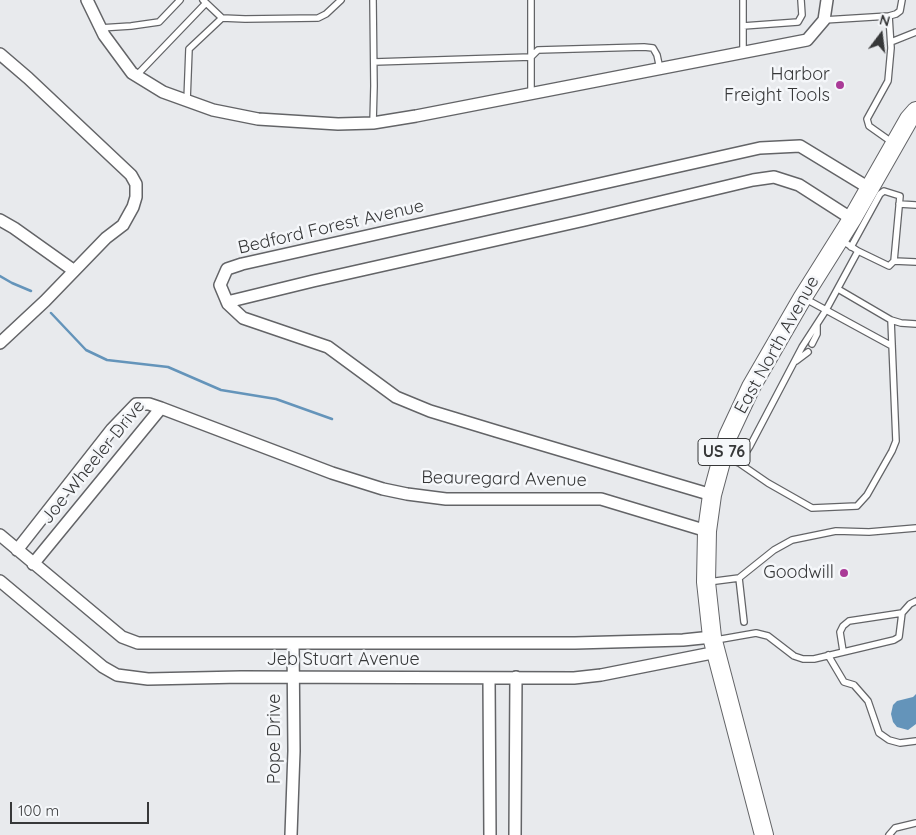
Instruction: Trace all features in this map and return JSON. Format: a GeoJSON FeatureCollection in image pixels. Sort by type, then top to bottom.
{"type":"FeatureCollection","features":[{"type":"Feature","properties":{"kind":"main road","name":"East North Avenue"},"geometry":{"type":"LineString","coordinates":[[764,835],[714,643],[706,582],[707,531],[712,495],[728,436],[751,387],[803,297],[845,243],[852,219],[871,193],[894,144],[916,111]]}},
{"type":"Feature","properties":{"kind":"street"},"geometry":{"type":"LineString","coordinates":[[87,0],[100,28],[132,73],[163,92],[213,110],[258,119],[338,124],[374,123],[531,95],[807,40],[824,20],[827,0]]}},
{"type":"Feature","properties":{"kind":"street"},"geometry":{"type":"LineString","coordinates":[[0,54],[131,175],[136,184],[136,197],[133,207],[123,225],[106,238],[0,343]]}},
{"type":"Feature","properties":{"kind":"street","name":"Bedford Forest Avenue"},"geometry":{"type":"LineString","coordinates":[[227,302],[220,285],[227,269],[242,264],[760,148],[800,146],[871,193]]}},
{"type":"Feature","properties":{"kind":"street"},"geometry":{"type":"LineString","coordinates":[[227,302],[313,280],[585,220],[753,180],[774,177],[799,185],[852,219]]}},
{"type":"Feature","properties":{"kind":"street"},"geometry":{"type":"LineString","coordinates":[[0,220],[73,270]]}},
{"type":"Feature","properties":{"kind":"street","name":"Beauregard Avenue"},"geometry":{"type":"LineString","coordinates":[[227,302],[243,318],[328,347],[396,397],[430,411],[712,495]]}},
{"type":"Feature","properties":{"kind":"street","name":"Joe Wheeler Drive"},"geometry":{"type":"LineString","coordinates":[[17,550],[112,429],[136,404],[149,404],[161,408],[33,564]]}},
{"type":"Feature","properties":{"kind":"street","name":"Beauregard Avenue"},"geometry":{"type":"LineString","coordinates":[[161,408],[332,472],[383,489],[446,499],[601,499],[707,531]]}},
{"type":"Feature","properties":{"kind":"street","name":"Jeb Stuart Avenue"},"geometry":{"type":"LineString","coordinates":[[0,535],[122,637],[138,642],[575,643],[683,640],[714,643]]}},
{"type":"Feature","properties":{"kind":"street","name":"Jeb Stuart Avenue"},"geometry":{"type":"LineString","coordinates":[[0,581],[90,657],[117,676],[148,679],[293,677],[574,678],[601,675],[714,643]]}},
{"type":"Feature","properties":{"kind":"street","name":"Pope Drive"},"geometry":{"type":"LineString","coordinates":[[291,835],[294,751],[293,643]]}},
{"type":"Feature","properties":{"kind":"street"},"geometry":{"type":"LineString","coordinates":[[515,835],[516,678]]}},
{"type":"Feature","properties":{"kind":"street"},"geometry":{"type":"LineString","coordinates":[[489,679],[490,835]]}},
{"type":"Feature","properties":{"kind":"lane"},"geometry":{"type":"LineString","coordinates":[[100,28],[159,22],[180,0]]}},
{"type":"Feature","properties":{"kind":"lane"},"geometry":{"type":"LineString","coordinates":[[188,101],[189,49],[222,18],[318,18],[326,14],[341,0]]}},
{"type":"Feature","properties":{"kind":"lane"},"geometry":{"type":"LineString","coordinates":[[372,0],[374,123]]}},
{"type":"Feature","properties":{"kind":"lane"},"geometry":{"type":"LineString","coordinates":[[530,0],[531,95]]}},
{"type":"Feature","properties":{"kind":"lane"},"geometry":{"type":"LineString","coordinates":[[742,0],[743,52]]}},
{"type":"Feature","properties":{"kind":"lane"},"geometry":{"type":"LineString","coordinates":[[743,26],[798,22],[802,15],[800,0]]}},
{"type":"Feature","properties":{"kind":"lane"},"geometry":{"type":"LineString","coordinates":[[824,20],[889,16],[900,11],[902,0]]}},
{"type":"Feature","properties":{"kind":"lane"},"geometry":{"type":"LineString","coordinates":[[136,76],[205,1],[222,18]]}},
{"type":"Feature","properties":{"kind":"lane"},"geometry":{"type":"LineString","coordinates":[[889,16],[891,42],[888,81],[867,119],[869,126],[894,144]]}},
{"type":"Feature","properties":{"kind":"lane"},"geometry":{"type":"LineString","coordinates":[[891,42],[916,32]]}},
{"type":"Feature","properties":{"kind":"lane"},"geometry":{"type":"LineString","coordinates":[[374,62],[531,57],[538,50],[644,46],[653,48],[657,54],[660,69]]}},
{"type":"Feature","properties":{"kind":"lane"},"geometry":{"type":"LineString","coordinates":[[884,191],[900,196],[899,204],[894,261],[889,266],[845,243],[871,193],[880,194],[884,191]]}},
{"type":"Feature","properties":{"kind":"lane"},"geometry":{"type":"LineString","coordinates":[[899,204],[916,205]]}},
{"type":"Feature","properties":{"kind":"lane"},"geometry":{"type":"LineString","coordinates":[[739,463],[858,251]]}},
{"type":"Feature","properties":{"kind":"lane"},"geometry":{"type":"LineString","coordinates":[[894,261],[916,262]]}},
{"type":"Feature","properties":{"kind":"lane"},"geometry":{"type":"LineString","coordinates":[[838,288],[891,320],[916,324]]}},
{"type":"Feature","properties":{"kind":"lane"},"geometry":{"type":"LineString","coordinates":[[803,297],[892,346]]}},
{"type":"Feature","properties":{"kind":"lane"},"geometry":{"type":"LineString","coordinates":[[722,458],[739,463],[768,483],[812,508],[857,506],[867,495],[892,452],[896,440],[891,320]]}},
{"type":"Feature","properties":{"kind":"lane"},"geometry":{"type":"LineString","coordinates":[[812,344],[817,334],[817,324]]}},
{"type":"Feature","properties":{"kind":"lane"},"geometry":{"type":"LineString","coordinates":[[794,362],[808,352]]}},
{"type":"Feature","properties":{"kind":"lane"},"geometry":{"type":"LineString","coordinates":[[706,582],[739,578],[774,550],[792,540],[836,531],[869,532],[916,528]]}},
{"type":"Feature","properties":{"kind":"lane"},"geometry":{"type":"LineString","coordinates":[[739,578],[744,622]]}},
{"type":"Feature","properties":{"kind":"lane"},"geometry":{"type":"LineString","coordinates":[[714,643],[756,633],[768,636],[794,656],[803,659],[814,659],[900,637],[902,613],[910,604],[916,601]]}},
{"type":"Feature","properties":{"kind":"lane"},"geometry":{"type":"LineString","coordinates":[[843,651],[840,632],[849,621],[902,613]]}},
{"type":"Feature","properties":{"kind":"lane"},"geometry":{"type":"LineString","coordinates":[[828,655],[844,682],[854,685],[868,701],[879,733],[889,740],[900,743],[916,741]]}},
{"type":"Feature","properties":{"kind":"lane"},"geometry":{"type":"LineString","coordinates":[[889,835],[895,828],[916,822]]}},
{"type":"Feature","properties":{"kind":"water"},"geometry":{"type":"Polygon","coordinates":[[[916,694],[916,724],[908,730],[897,727],[893,722],[891,714],[893,705],[897,701],[913,697],[916,694]]]}},
{"type":"Feature","properties":{"kind":"waterway"},"geometry":{"type":"LineString","coordinates":[[0,276],[31,291]]}},
{"type":"Feature","properties":{"kind":"waterway"},"geometry":{"type":"LineString","coordinates":[[51,313],[86,350],[107,360],[168,367],[221,390],[276,399],[332,419]]}},
{"type":"Feature","properties":{"kind":"place","name":"Harbor Freight Tools"},"geometry":{"type":"Point","coordinates":[840,85]}},
{"type":"Feature","properties":{"kind":"place","name":"Goodwill"},"geometry":{"type":"Point","coordinates":[844,573]}}]}
